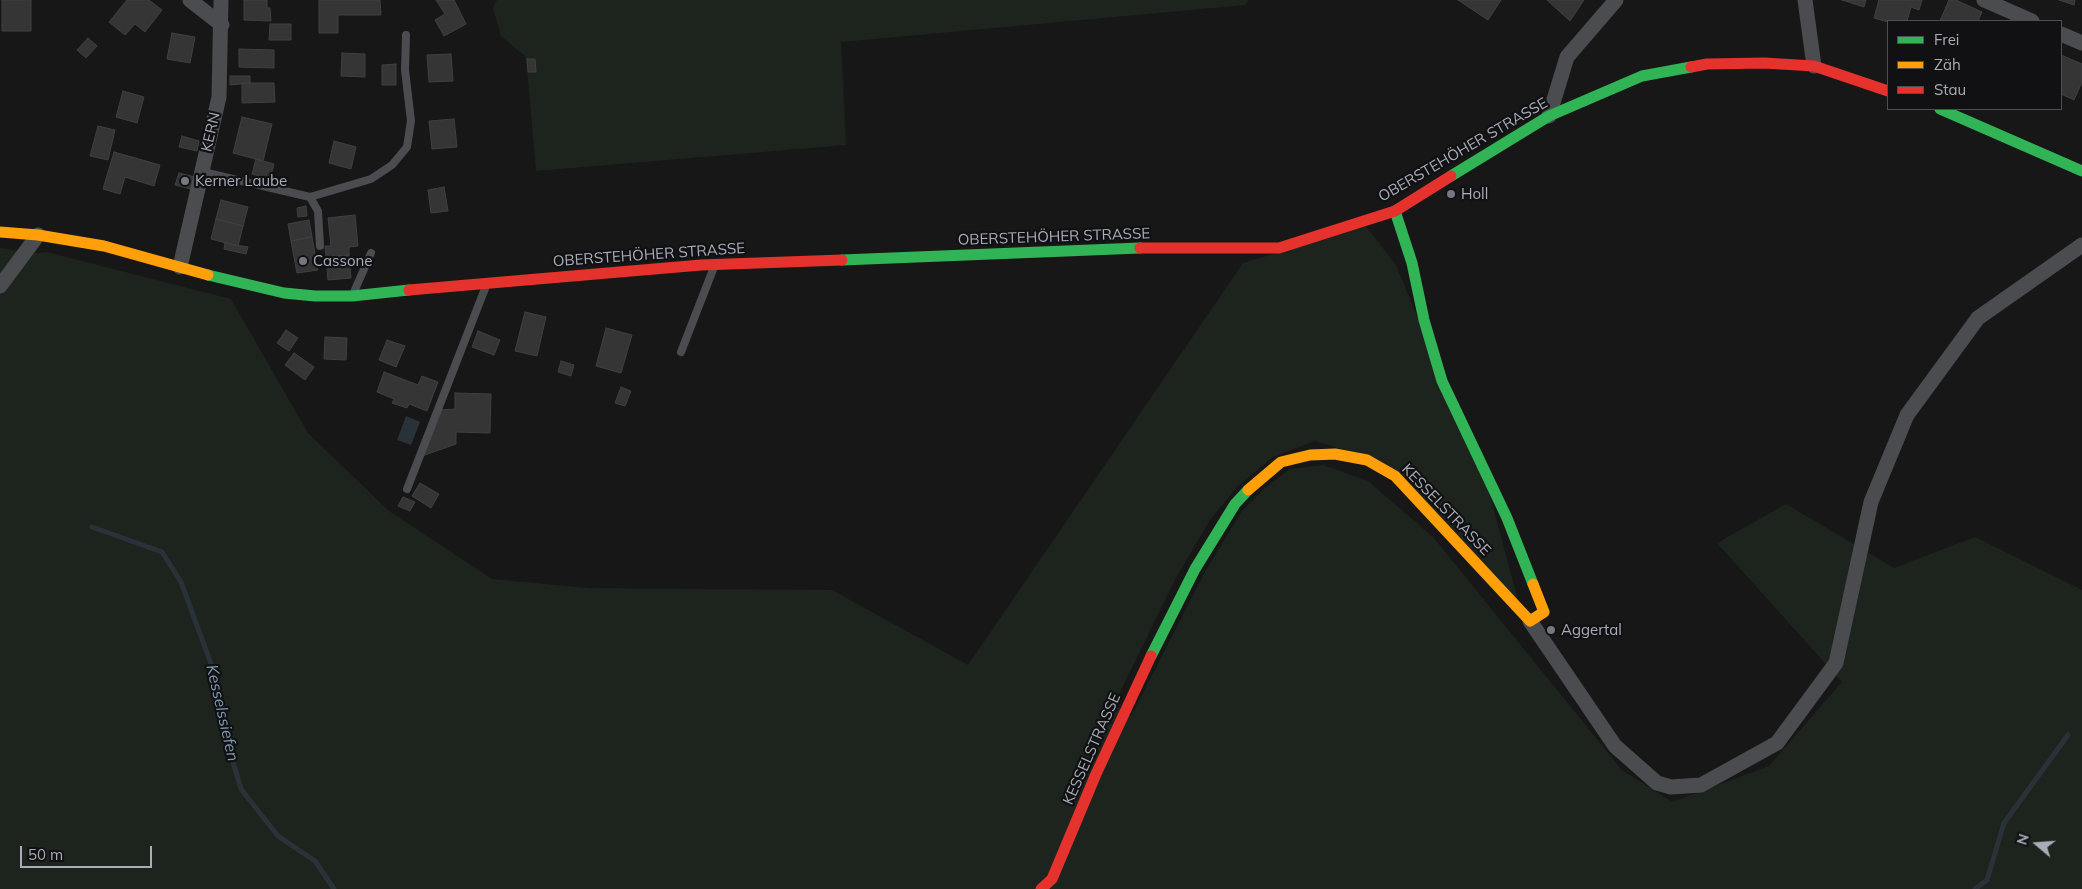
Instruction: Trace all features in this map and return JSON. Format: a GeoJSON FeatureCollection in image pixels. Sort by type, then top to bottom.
{"type":"FeatureCollection","features":[{"type":"Feature","properties":{"kind":"street"},"geometry":{"type":"LineString","coordinates":[[190,0],[222,25]]}},
{"type":"Feature","properties":{"kind":"street","name":"KERN"},"geometry":{"type":"LineString","coordinates":[[180,267],[219,97],[222,25],[221,0]]}},
{"type":"Feature","properties":{"kind":"street"},"geometry":{"type":"LineString","coordinates":[[1548,116],[1567,57],[1616,0]]}},
{"type":"Feature","properties":{"kind":"street"},"geometry":{"type":"LineString","coordinates":[[1805,0],[1814,66]]}},
{"type":"Feature","properties":{"kind":"street"},"geometry":{"type":"LineString","coordinates":[[1984,0],[2030,20]]}},
{"type":"Feature","properties":{"kind":"street"},"geometry":{"type":"LineString","coordinates":[[2062,34],[2082,43]]}},
{"type":"Feature","properties":{"kind":"street","name":"OBERSTEHÖHER STRASSE"},"geometry":{"type":"LineString","coordinates":[[0,232],[38,235],[104,246],[284,293],[352,296],[488,282],[715,265],[1177,247],[1279,248],[1395,211],[1548,116],[1642,76],[1707,64],[1764,63],[1814,66],[1887,91]]}},
{"type":"Feature","properties":{"kind":"street"},"geometry":{"type":"LineString","coordinates":[[1942,110],[2082,171]]}},
{"type":"Feature","properties":{"kind":"street","name":"KESSELSTRASSE"},"geometry":{"type":"LineString","coordinates":[[1041,889],[1052,879],[1096,774],[1163,630],[1195,569],[1235,504],[1256,482],[1281,462],[1310,455],[1335,454],[1367,460],[1395,476],[1530,621],[1544,612],[1507,518],[1442,381],[1424,320],[1412,263],[1395,211]]}},
{"type":"Feature","properties":{"kind":"street"},"geometry":{"type":"LineString","coordinates":[[0,286],[38,235]]}},
{"type":"Feature","properties":{"kind":"street"},"geometry":{"type":"LineString","coordinates":[[1530,621],[1615,746],[1656,783],[1671,787],[1701,786],[1777,743],[1836,663],[1872,502],[1907,415],[1978,318],[2082,245]]}},
{"type":"Feature","properties":{"kind":"lane"},"geometry":{"type":"LineString","coordinates":[[203,172],[310,197],[371,180],[392,165],[407,147],[411,121],[405,70],[406,35]]}},
{"type":"Feature","properties":{"kind":"lane"},"geometry":{"type":"LineString","coordinates":[[310,197],[318,211],[320,246]]}},
{"type":"Feature","properties":{"kind":"lane"},"geometry":{"type":"LineString","coordinates":[[352,296],[371,253]]}},
{"type":"Feature","properties":{"kind":"lane"},"geometry":{"type":"LineString","coordinates":[[681,352],[715,265]]}},
{"type":"Feature","properties":{"kind":"lane"},"geometry":{"type":"LineString","coordinates":[[407,489],[488,282]]}},
{"type":"Feature","properties":{"kind":"shaded area"},"geometry":{"type":"Polygon","coordinates":[[[497,0],[1249,0],[1245,5],[841,42],[846,145],[536,171],[526,57],[501,36],[493,8],[497,0]]]}},
{"type":"Feature","properties":{"kind":"shaded area"},"geometry":{"type":"Polygon","coordinates":[[[1366,226],[1396,265],[1489,492],[1518,600],[1381,461],[1315,441],[1273,457],[1237,487],[1210,520],[1176,578],[1114,704],[1131,716],[1206,570],[1242,511],[1265,488],[1290,469],[1323,465],[1368,481],[1433,537],[1622,770],[1672,802],[1769,766],[1842,682],[1717,543],[1786,504],[1894,568],[1975,537],[2082,590],[2082,889],[0,889],[0,248],[36,253],[47,252],[231,299],[308,433],[389,511],[492,579],[589,588],[832,590],[968,665],[1243,263],[1366,226]]]}},
{"type":"Feature","properties":{"kind":"shaded area"},"geometry":{"type":"Polygon","coordinates":[[[406,416],[420,422],[411,445],[397,440],[406,416]]]}},
{"type":"Feature","properties":{"kind":"building"},"geometry":{"type":"Polygon","coordinates":[[[2,0],[31,0],[31,31],[2,31],[2,0]]]}},
{"type":"Feature","properties":{"kind":"building"},"geometry":{"type":"Polygon","coordinates":[[[127,0],[149,0],[162,10],[145,32],[135,24],[125,35],[109,22],[127,0]]]}},
{"type":"Feature","properties":{"kind":"building"},"geometry":{"type":"Polygon","coordinates":[[[244,0],[267,0],[271,21],[244,20],[244,0]]]}},
{"type":"Feature","properties":{"kind":"building"},"geometry":{"type":"Polygon","coordinates":[[[319,0],[380,0],[381,15],[338,15],[338,33],[319,33],[319,0]]]}},
{"type":"Feature","properties":{"kind":"building"},"geometry":{"type":"Polygon","coordinates":[[[436,0],[454,0],[466,24],[444,36],[435,20],[445,14],[436,0]]]}},
{"type":"Feature","properties":{"kind":"building"},"geometry":{"type":"Polygon","coordinates":[[[1458,0],[1501,0],[1488,20],[1458,0]]]}},
{"type":"Feature","properties":{"kind":"building"},"geometry":{"type":"Polygon","coordinates":[[[1547,0],[1584,0],[1570,21],[1547,0]]]}},
{"type":"Feature","properties":{"kind":"building"},"geometry":{"type":"Polygon","coordinates":[[[1842,0],[1866,0],[1864,7],[1842,0]]]}},
{"type":"Feature","properties":{"kind":"building"},"geometry":{"type":"Polygon","coordinates":[[[1879,0],[1922,0],[1919,10],[1911,7],[1907,20],[1887,20],[1887,22],[1874,18],[1879,0]]]}},
{"type":"Feature","properties":{"kind":"building"},"geometry":{"type":"Polygon","coordinates":[[[1949,0],[1956,0],[1982,12],[1978,20],[1940,20],[1949,0]]]}},
{"type":"Feature","properties":{"kind":"building"},"geometry":{"type":"Polygon","coordinates":[[[2059,0],[2075,0],[2074,5],[2059,0]]]}},
{"type":"Feature","properties":{"kind":"building"},"geometry":{"type":"Polygon","coordinates":[[[270,24],[291,24],[291,40],[269,40],[270,24]]]}},
{"type":"Feature","properties":{"kind":"building"},"geometry":{"type":"Polygon","coordinates":[[[172,33],[195,37],[190,63],[167,59],[172,33]]]}},
{"type":"Feature","properties":{"kind":"building"},"geometry":{"type":"Polygon","coordinates":[[[88,38],[97,46],[86,58],[77,50],[88,38]]]}},
{"type":"Feature","properties":{"kind":"building"},"geometry":{"type":"Polygon","coordinates":[[[239,49],[274,50],[274,68],[239,67],[239,49]]]}},
{"type":"Feature","properties":{"kind":"building"},"geometry":{"type":"Polygon","coordinates":[[[342,53],[365,54],[365,77],[341,76],[342,53]]]}},
{"type":"Feature","properties":{"kind":"building"},"geometry":{"type":"Polygon","coordinates":[[[451,54],[453,81],[429,82],[427,55],[451,54]]]}},
{"type":"Feature","properties":{"kind":"building"},"geometry":{"type":"Polygon","coordinates":[[[2062,55],[2082,64],[2082,82],[2074,100],[2062,94],[2062,55]]]}},
{"type":"Feature","properties":{"kind":"building"},"geometry":{"type":"Polygon","coordinates":[[[527,59],[535,59],[536,72],[528,72],[527,59]]]}},
{"type":"Feature","properties":{"kind":"building"},"geometry":{"type":"Polygon","coordinates":[[[396,64],[396,85],[382,85],[382,65],[396,64]]]}},
{"type":"Feature","properties":{"kind":"building"},"geometry":{"type":"Polygon","coordinates":[[[230,76],[250,76],[250,83],[230,85],[230,76]]]}},
{"type":"Feature","properties":{"kind":"building"},"geometry":{"type":"Polygon","coordinates":[[[242,83],[274,83],[275,102],[242,103],[242,83]]]}},
{"type":"Feature","properties":{"kind":"building"},"geometry":{"type":"Polygon","coordinates":[[[123,91],[144,97],[137,123],[116,117],[123,91]]]}},
{"type":"Feature","properties":{"kind":"building"},"geometry":{"type":"Polygon","coordinates":[[[242,117],[272,124],[263,161],[233,153],[242,117]]]}},
{"type":"Feature","properties":{"kind":"building"},"geometry":{"type":"Polygon","coordinates":[[[454,119],[457,147],[432,149],[429,121],[454,119]]]}},
{"type":"Feature","properties":{"kind":"building"},"geometry":{"type":"Polygon","coordinates":[[[98,126],[115,130],[108,160],[90,156],[98,126]]]}},
{"type":"Feature","properties":{"kind":"building"},"geometry":{"type":"Polygon","coordinates":[[[182,136],[199,141],[197,151],[179,147],[182,136]]]}},
{"type":"Feature","properties":{"kind":"building"},"geometry":{"type":"Polygon","coordinates":[[[334,141],[356,147],[351,169],[329,163],[334,141]]]}},
{"type":"Feature","properties":{"kind":"building"},"geometry":{"type":"Polygon","coordinates":[[[114,152],[160,165],[154,186],[125,177],[120,194],[103,189],[114,152]]]}},
{"type":"Feature","properties":{"kind":"building"},"geometry":{"type":"Polygon","coordinates":[[[256,159],[274,164],[270,179],[252,174],[256,159]]]}},
{"type":"Feature","properties":{"kind":"building","name":"Kerner Laube"},"geometry":{"type":"Polygon","coordinates":[[[179,173],[195,177],[191,189],[175,185],[179,173]]]}},
{"type":"Feature","properties":{"kind":"building"},"geometry":{"type":"Polygon","coordinates":[[[444,187],[448,211],[431,213],[428,190],[444,187]]]}},
{"type":"Feature","properties":{"kind":"building"},"geometry":{"type":"Polygon","coordinates":[[[221,200],[248,207],[243,226],[216,219],[221,200]]]}},
{"type":"Feature","properties":{"kind":"building"},"geometry":{"type":"Polygon","coordinates":[[[306,206],[307,216],[298,217],[297,208],[306,206]]]}},
{"type":"Feature","properties":{"kind":"building"},"geometry":{"type":"Polygon","coordinates":[[[355,215],[358,246],[349,247],[349,255],[326,257],[325,246],[331,246],[328,218],[355,215]]]}},
{"type":"Feature","properties":{"kind":"building"},"geometry":{"type":"Polygon","coordinates":[[[216,219],[243,226],[238,246],[211,239],[216,219]]]}},
{"type":"Feature","properties":{"kind":"building"},"geometry":{"type":"Polygon","coordinates":[[[309,220],[312,237],[291,241],[288,224],[309,220]]]}},
{"type":"Feature","properties":{"kind":"building"},"geometry":{"type":"Polygon","coordinates":[[[312,237],[318,270],[297,273],[291,241],[312,237]]]}},
{"type":"Feature","properties":{"kind":"building"},"geometry":{"type":"Polygon","coordinates":[[[225,243],[248,247],[246,254],[224,249],[225,243]]]}},
{"type":"Feature","properties":{"kind":"building"},"geometry":{"type":"Polygon","coordinates":[[[349,255],[351,278],[328,280],[326,257],[349,255]]]}},
{"type":"Feature","properties":{"kind":"building"},"geometry":{"type":"Polygon","coordinates":[[[525,312],[546,317],[537,356],[515,351],[525,312]]]}},
{"type":"Feature","properties":{"kind":"building"},"geometry":{"type":"Polygon","coordinates":[[[606,328],[632,335],[621,373],[596,366],[606,328]]]}},
{"type":"Feature","properties":{"kind":"building"},"geometry":{"type":"Polygon","coordinates":[[[286,330],[298,338],[289,351],[277,343],[286,330]]]}},
{"type":"Feature","properties":{"kind":"building"},"geometry":{"type":"Polygon","coordinates":[[[478,331],[500,340],[494,355],[472,347],[478,331]]]}},
{"type":"Feature","properties":{"kind":"building"},"geometry":{"type":"Polygon","coordinates":[[[325,337],[347,338],[346,360],[324,359],[325,337]]]}},
{"type":"Feature","properties":{"kind":"building"},"geometry":{"type":"Polygon","coordinates":[[[387,340],[405,346],[396,367],[379,360],[387,340]]]}},
{"type":"Feature","properties":{"kind":"building"},"geometry":{"type":"Polygon","coordinates":[[[294,353],[314,367],[305,380],[285,365],[294,353]]]}},
{"type":"Feature","properties":{"kind":"building"},"geometry":{"type":"Polygon","coordinates":[[[561,361],[574,365],[571,376],[558,372],[561,361]]]}},
{"type":"Feature","properties":{"kind":"building"},"geometry":{"type":"Polygon","coordinates":[[[384,372],[418,385],[422,376],[438,382],[427,411],[409,404],[407,408],[392,403],[394,399],[377,392],[384,372]]]}},
{"type":"Feature","properties":{"kind":"building"},"geometry":{"type":"Polygon","coordinates":[[[621,387],[631,391],[625,406],[615,403],[621,387]]]}},
{"type":"Feature","properties":{"kind":"building"},"geometry":{"type":"Polygon","coordinates":[[[455,393],[491,394],[490,433],[456,432],[456,444],[422,456],[439,410],[455,409],[455,393]]]}},
{"type":"Feature","properties":{"kind":"building"},"geometry":{"type":"Polygon","coordinates":[[[420,483],[439,494],[431,508],[412,496],[420,483]]]}},
{"type":"Feature","properties":{"kind":"building"},"geometry":{"type":"Polygon","coordinates":[[[403,497],[415,502],[410,511],[398,506],[403,497]]]}},
{"type":"Feature","properties":{"kind":"waterway","name":"Kesselssiefen"},"geometry":{"type":"LineString","coordinates":[[92,527],[162,552],[181,582],[217,680],[228,745],[241,789],[278,836],[315,861],[334,889]]}},
{"type":"Feature","properties":{"kind":"waterway"},"geometry":{"type":"LineString","coordinates":[[1975,889],[1987,880],[2004,823],[2068,735]]}},
{"type":"Feature","properties":{"kind":"traffic: fast"},"geometry":{"type":"LineString","coordinates":[[1451,176],[1549,116],[1642,76],[1691,67]]}},
{"type":"Feature","properties":{"kind":"traffic: fast"},"geometry":{"type":"LineString","coordinates":[[1942,110],[2082,171]]}},
{"type":"Feature","properties":{"kind":"traffic: fast"},"geometry":{"type":"LineString","coordinates":[[1395,211],[1412,263],[1424,320],[1442,381],[1507,518],[1533,584]]}},
{"type":"Feature","properties":{"kind":"traffic: fast"},"geometry":{"type":"LineString","coordinates":[[842,260],[1140,248]]}},
{"type":"Feature","properties":{"kind":"traffic: fast"},"geometry":{"type":"LineString","coordinates":[[208,275],[284,293],[315,296],[352,296],[409,290]]}},
{"type":"Feature","properties":{"kind":"traffic: fast"},"geometry":{"type":"LineString","coordinates":[[1151,656],[1195,569],[1235,504],[1248,490]]}},
{"type":"Feature","properties":{"kind":"traffic: slow"},"geometry":{"type":"LineString","coordinates":[[0,232],[38,235],[104,246],[208,275]]}},
{"type":"Feature","properties":{"kind":"traffic: slow"},"geometry":{"type":"LineString","coordinates":[[1248,490],[1281,462],[1310,455],[1335,454],[1367,460],[1395,476],[1530,621],[1544,612],[1533,584]]}},
{"type":"Feature","properties":{"kind":"traffic: jam"},"geometry":{"type":"LineString","coordinates":[[1691,67],[1707,64],[1764,63],[1814,66],[1887,91]]}},
{"type":"Feature","properties":{"kind":"traffic: jam"},"geometry":{"type":"LineString","coordinates":[[1140,248],[1279,248],[1395,211],[1451,176]]}},
{"type":"Feature","properties":{"kind":"traffic: jam"},"geometry":{"type":"LineString","coordinates":[[409,290],[701,265],[842,260]]}},
{"type":"Feature","properties":{"kind":"traffic: jam"},"geometry":{"type":"LineString","coordinates":[[1041,889],[1052,879],[1096,774],[1151,656]]}},
{"type":"Feature","properties":{"kind":"place","name":"Kerner Laube"},"geometry":{"type":"Point","coordinates":[185,181]}},
{"type":"Feature","properties":{"kind":"place","name":"Holl"},"geometry":{"type":"Point","coordinates":[1451,194]}},
{"type":"Feature","properties":{"kind":"place","name":"Cassone"},"geometry":{"type":"Point","coordinates":[303,261]}},
{"type":"Feature","properties":{"kind":"place","name":"Aggertal"},"geometry":{"type":"Point","coordinates":[1551,630]}}]}
